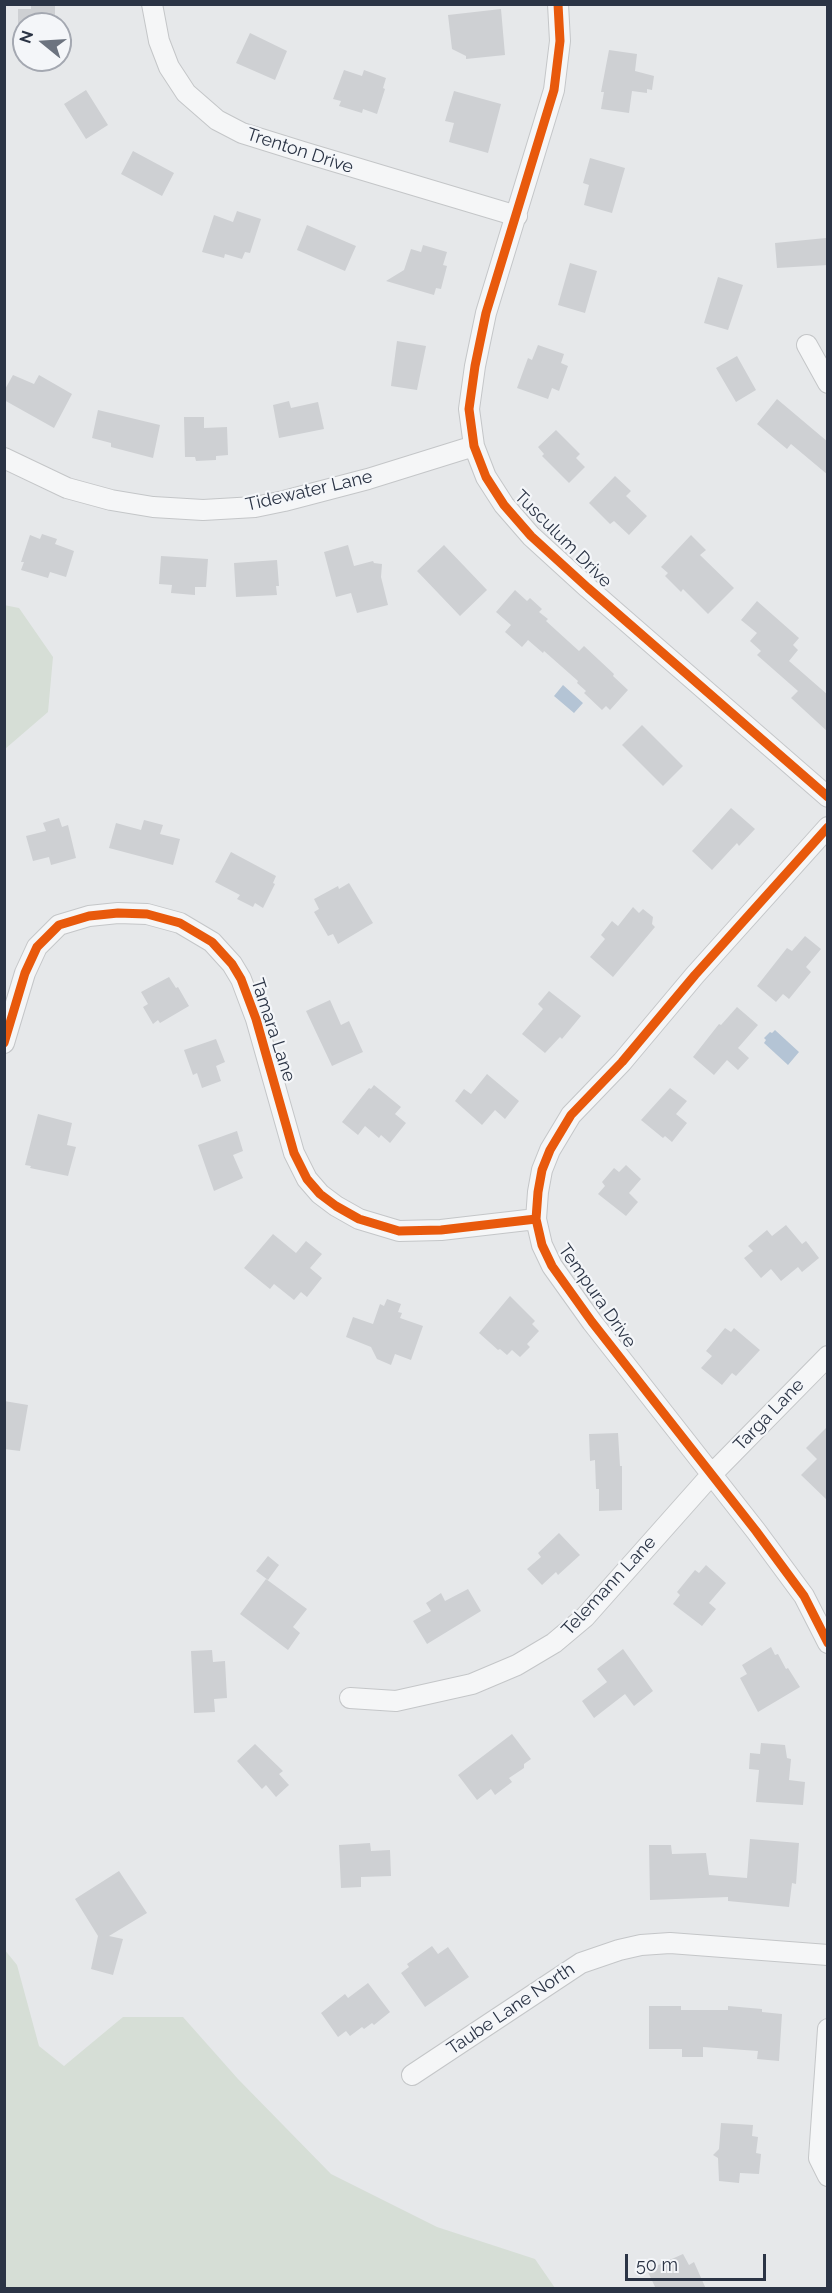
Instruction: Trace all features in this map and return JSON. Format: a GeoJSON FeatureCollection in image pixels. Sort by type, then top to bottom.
{"type":"FeatureCollection","features":[{"type":"Feature","properties":{"kind":"street","name":"Trenton Drive"},"geometry":{"type":"LineString","coordinates":[[152,4],[159,41],[169,67],[186,93],[217,120],[242,133],[517,216]]}},
{"type":"Feature","properties":{"kind":"street","name":"Tusculum Drive"},"geometry":{"type":"LineString","coordinates":[[558,4],[560,41],[554,90],[486,313],[475,366],[469,409],[474,446],[486,477],[504,505],[531,536],[593,593],[828,797]]}},
{"type":"Feature","properties":{"kind":"street"},"geometry":{"type":"LineString","coordinates":[[807,345],[828,383]]}},
{"type":"Feature","properties":{"kind":"street","name":"Tidewater Lane"},"geometry":{"type":"LineString","coordinates":[[4,458],[67,488],[111,500],[153,507],[203,510],[255,507],[284,501],[368,479],[474,446]]}},
{"type":"Feature","properties":{"kind":"street","name":"Tempura Drive"},"geometry":{"type":"LineString","coordinates":[[828,827],[622,1062],[571,1114],[550,1150],[542,1170],[536,1219],[542,1245],[552,1266],[592,1322],[712,1474],[804,1596],[828,1643]]}},
{"type":"Feature","properties":{"kind":"street","name":"Tamara Lane"},"geometry":{"type":"LineString","coordinates":[[4,1043],[25,973],[37,947],[59,925],[89,916],[118,913],[147,914],[180,923],[212,942],[232,963],[241,979],[256,1019],[294,1153],[307,1179],[320,1194],[359,1219],[399,1231],[441,1230],[536,1219]]}},
{"type":"Feature","properties":{"kind":"street","name":"Targa Lane"},"geometry":{"type":"LineString","coordinates":[[712,1474],[828,1356]]}},
{"type":"Feature","properties":{"kind":"street","name":"Telemann Lane"},"geometry":{"type":"LineString","coordinates":[[350,1698],[396,1701],[472,1684],[517,1665],[554,1643],[585,1617],[712,1474]]}},
{"type":"Feature","properties":{"kind":"street","name":"Taube Lane North"},"geometry":{"type":"LineString","coordinates":[[412,2075],[581,1963],[619,1950],[641,1945],[670,1943],[828,1955]]}},
{"type":"Feature","properties":{"kind":"street"},"geometry":{"type":"LineString","coordinates":[[828,2029],[819,2158],[828,2176]]}},
{"type":"Feature","properties":{"kind":"shaded area"},"geometry":{"type":"Polygon","coordinates":[[[4,605],[19,608],[53,657],[48,712],[5,749],[4,605]]]}},
{"type":"Feature","properties":{"kind":"shaded area"},"geometry":{"type":"Polygon","coordinates":[[[4,1949],[17,1965],[39,2046],[64,2066],[123,2017],[183,2017],[238,2079],[331,2174],[437,2227],[535,2259],[555,2288],[5,2288],[4,1949]]]}},
{"type":"Feature","properties":{"kind":"water"},"geometry":{"type":"Polygon","coordinates":[[[563,685],[583,703],[574,713],[554,696],[563,685]]]}},
{"type":"Feature","properties":{"kind":"water"},"geometry":{"type":"Polygon","coordinates":[[[775,1030],[799,1052],[788,1065],[764,1043],[766,1040],[764,1038],[775,1030]]]}},
{"type":"Feature","properties":{"kind":"building"},"geometry":{"type":"Polygon","coordinates":[[[31,4],[55,4],[55,12],[18,12],[18,9],[31,9],[31,4]]]}},
{"type":"Feature","properties":{"kind":"building"},"geometry":{"type":"Polygon","coordinates":[[[501,9],[505,55],[466,59],[466,56],[452,49],[448,15],[501,9]]]}},
{"type":"Feature","properties":{"kind":"building"},"geometry":{"type":"Polygon","coordinates":[[[250,33],[287,51],[275,80],[236,63],[250,33]]]}},
{"type":"Feature","properties":{"kind":"building"},"geometry":{"type":"Polygon","coordinates":[[[609,50],[637,54],[635,71],[654,76],[652,90],[647,89],[647,93],[632,91],[629,113],[601,109],[604,92],[601,92],[609,50]]]}},
{"type":"Feature","properties":{"kind":"building"},"geometry":{"type":"Polygon","coordinates":[[[344,70],[362,76],[364,70],[386,78],[377,114],[363,109],[362,113],[339,106],[341,101],[333,99],[344,70]]]}},
{"type":"Feature","properties":{"kind":"building"},"geometry":{"type":"Polygon","coordinates":[[[86,90],[108,125],[86,139],[64,104],[86,90]]]}},
{"type":"Feature","properties":{"kind":"building"},"geometry":{"type":"Polygon","coordinates":[[[454,91],[501,104],[488,153],[449,142],[454,123],[445,121],[454,91]]]}},
{"type":"Feature","properties":{"kind":"building"},"geometry":{"type":"Polygon","coordinates":[[[133,151],[174,173],[162,196],[121,174],[133,151]]]}},
{"type":"Feature","properties":{"kind":"building"},"geometry":{"type":"Polygon","coordinates":[[[590,158],[625,168],[612,213],[584,205],[589,185],[583,183],[590,158]]]}},
{"type":"Feature","properties":{"kind":"building"},"geometry":{"type":"Polygon","coordinates":[[[237,211],[261,219],[250,253],[245,252],[242,259],[225,254],[224,258],[202,252],[214,215],[233,222],[237,211]]]}},
{"type":"Feature","properties":{"kind":"building"},"geometry":{"type":"Polygon","coordinates":[[[307,225],[356,246],[345,271],[297,250],[307,225]]]}},
{"type":"Feature","properties":{"kind":"building"},"geometry":{"type":"Polygon","coordinates":[[[826,238],[828,265],[777,268],[775,243],[826,238]]]}},
{"type":"Feature","properties":{"kind":"building"},"geometry":{"type":"Polygon","coordinates":[[[423,245],[447,252],[443,265],[447,266],[441,289],[436,288],[434,295],[386,281],[404,270],[411,249],[421,252],[423,245]]]}},
{"type":"Feature","properties":{"kind":"building"},"geometry":{"type":"Polygon","coordinates":[[[570,263],[597,271],[585,313],[558,305],[570,263]]]}},
{"type":"Feature","properties":{"kind":"building"},"geometry":{"type":"Polygon","coordinates":[[[718,277],[743,285],[728,330],[704,323],[718,277]]]}},
{"type":"Feature","properties":{"kind":"building"},"geometry":{"type":"Polygon","coordinates":[[[397,341],[426,346],[417,390],[391,386],[397,341]]]}},
{"type":"Feature","properties":{"kind":"building"},"geometry":{"type":"Polygon","coordinates":[[[538,345],[564,354],[561,363],[568,366],[559,391],[552,388],[548,399],[517,388],[528,358],[532,360],[538,345]]]}},
{"type":"Feature","properties":{"kind":"building"},"geometry":{"type":"Polygon","coordinates":[[[737,356],[756,390],[736,402],[716,368],[737,356]]]}},
{"type":"Feature","properties":{"kind":"building"},"geometry":{"type":"Polygon","coordinates":[[[13,375],[34,384],[39,375],[72,394],[54,428],[4,400],[4,391],[13,375]]]}},
{"type":"Feature","properties":{"kind":"building"},"geometry":{"type":"Polygon","coordinates":[[[777,399],[828,442],[828,475],[791,444],[787,449],[757,424],[777,399]]]}},
{"type":"Feature","properties":{"kind":"building"},"geometry":{"type":"Polygon","coordinates":[[[289,401],[291,408],[318,402],[324,429],[279,438],[273,405],[289,401]]]}},
{"type":"Feature","properties":{"kind":"building"},"geometry":{"type":"Polygon","coordinates":[[[98,410],[160,425],[153,458],[111,447],[111,443],[92,438],[98,410]]]}},
{"type":"Feature","properties":{"kind":"building"},"geometry":{"type":"Polygon","coordinates":[[[184,417],[204,417],[204,428],[227,427],[228,455],[216,456],[216,460],[196,461],[195,457],[185,457],[184,417]]]}},
{"type":"Feature","properties":{"kind":"building"},"geometry":{"type":"Polygon","coordinates":[[[556,430],[580,454],[576,458],[585,467],[569,483],[542,456],[544,454],[538,447],[556,430]]]}},
{"type":"Feature","properties":{"kind":"building"},"geometry":{"type":"Polygon","coordinates":[[[615,476],[631,491],[626,496],[647,516],[629,535],[614,521],[610,524],[589,503],[615,476]]]}},
{"type":"Feature","properties":{"kind":"building"},"geometry":{"type":"Polygon","coordinates":[[[42,534],[57,539],[55,544],[74,551],[66,577],[50,572],[48,578],[21,570],[24,562],[21,562],[30,535],[40,539],[42,534]]]}},
{"type":"Feature","properties":{"kind":"building"},"geometry":{"type":"Polygon","coordinates":[[[691,535],[706,550],[700,555],[734,588],[708,614],[683,589],[681,592],[665,576],[668,573],[661,567],[691,535]]]}},
{"type":"Feature","properties":{"kind":"building"},"geometry":{"type":"Polygon","coordinates":[[[348,545],[354,566],[373,561],[382,564],[381,577],[388,605],[357,613],[351,593],[336,597],[324,552],[348,545]]]}},
{"type":"Feature","properties":{"kind":"building"},"geometry":{"type":"Polygon","coordinates":[[[444,545],[487,590],[460,616],[417,571],[444,545]]]}},
{"type":"Feature","properties":{"kind":"building"},"geometry":{"type":"Polygon","coordinates":[[[161,556],[208,559],[206,587],[195,587],[195,595],[171,593],[172,585],[159,584],[161,556]]]}},
{"type":"Feature","properties":{"kind":"building"},"geometry":{"type":"Polygon","coordinates":[[[277,560],[279,586],[276,586],[277,595],[236,597],[234,563],[277,560]]]}},
{"type":"Feature","properties":{"kind":"building"},"geometry":{"type":"Polygon","coordinates":[[[515,590],[527,601],[530,598],[542,609],[539,612],[548,619],[546,621],[579,651],[584,646],[628,690],[610,710],[606,706],[602,710],[584,693],[586,691],[577,683],[578,681],[544,651],[543,653],[528,640],[522,647],[505,632],[511,625],[496,612],[515,590]]]}},
{"type":"Feature","properties":{"kind":"building"},"geometry":{"type":"Polygon","coordinates":[[[757,601],[799,638],[793,645],[798,650],[789,661],[828,695],[828,732],[791,698],[798,691],[757,655],[761,651],[750,641],[757,633],[741,620],[757,601]]]}},
{"type":"Feature","properties":{"kind":"building"},"geometry":{"type":"Polygon","coordinates":[[[642,725],[683,766],[663,786],[622,745],[642,725]]]}},
{"type":"Feature","properties":{"kind":"building"},"geometry":{"type":"Polygon","coordinates":[[[731,808],[755,829],[739,846],[737,843],[712,870],[692,851],[731,808]]]}},
{"type":"Feature","properties":{"kind":"building"},"geometry":{"type":"Polygon","coordinates":[[[59,818],[62,827],[68,825],[76,858],[51,865],[49,857],[33,861],[26,836],[46,831],[43,823],[59,818]]]}},
{"type":"Feature","properties":{"kind":"building"},"geometry":{"type":"Polygon","coordinates":[[[144,820],[163,825],[160,834],[180,839],[173,865],[109,848],[116,823],[141,830],[144,820]]]}},
{"type":"Feature","properties":{"kind":"building"},"geometry":{"type":"Polygon","coordinates":[[[231,852],[276,876],[273,883],[275,884],[263,908],[255,903],[253,907],[237,899],[240,895],[215,882],[231,852]]]}},
{"type":"Feature","properties":{"kind":"building"},"geometry":{"type":"Polygon","coordinates":[[[349,883],[373,923],[338,944],[333,934],[328,936],[314,912],[319,909],[314,899],[338,886],[339,889],[349,883]]]}},
{"type":"Feature","properties":{"kind":"building"},"geometry":{"type":"Polygon","coordinates":[[[633,907],[639,913],[643,909],[653,917],[652,924],[655,927],[613,977],[590,957],[605,939],[601,935],[612,921],[618,926],[633,907]]]}},
{"type":"Feature","properties":{"kind":"building"},"geometry":{"type":"Polygon","coordinates":[[[805,936],[821,949],[806,967],[811,972],[789,999],[783,994],[776,1002],[757,986],[787,948],[792,951],[805,936]]]}},
{"type":"Feature","properties":{"kind":"building"},"geometry":{"type":"Polygon","coordinates":[[[169,977],[189,1006],[160,1023],[158,1020],[153,1024],[143,1007],[148,1004],[141,992],[169,977]]]}},
{"type":"Feature","properties":{"kind":"building"},"geometry":{"type":"Polygon","coordinates":[[[549,991],[581,1016],[562,1039],[560,1037],[545,1053],[522,1034],[543,1009],[538,1004],[549,991]]]}},
{"type":"Feature","properties":{"kind":"building"},"geometry":{"type":"Polygon","coordinates":[[[330,1000],[341,1025],[349,1021],[363,1052],[332,1066],[306,1011],[330,1000]]]}},
{"type":"Feature","properties":{"kind":"building"},"geometry":{"type":"Polygon","coordinates":[[[737,1007],[758,1025],[738,1048],[749,1058],[738,1070],[727,1060],[714,1075],[693,1057],[719,1024],[721,1025],[737,1007]]]}},
{"type":"Feature","properties":{"kind":"building"},"geometry":{"type":"Polygon","coordinates":[[[216,1039],[225,1062],[216,1066],[221,1081],[202,1088],[197,1073],[193,1075],[184,1050],[216,1039]]]}},
{"type":"Feature","properties":{"kind":"building"},"geometry":{"type":"Polygon","coordinates":[[[487,1074],[519,1101],[505,1119],[495,1110],[482,1125],[455,1101],[464,1089],[471,1094],[487,1074]]]}},
{"type":"Feature","properties":{"kind":"building"},"geometry":{"type":"Polygon","coordinates":[[[374,1085],[401,1107],[395,1114],[406,1123],[390,1143],[381,1135],[379,1138],[365,1126],[358,1135],[342,1122],[369,1088],[371,1089],[374,1085]]]}},
{"type":"Feature","properties":{"kind":"building"},"geometry":{"type":"Polygon","coordinates":[[[670,1088],[687,1101],[676,1114],[687,1123],[672,1142],[665,1136],[663,1138],[641,1120],[670,1088]]]}},
{"type":"Feature","properties":{"kind":"building"},"geometry":{"type":"Polygon","coordinates":[[[38,1114],[72,1123],[67,1145],[76,1147],[68,1176],[25,1165],[38,1114]]]}},
{"type":"Feature","properties":{"kind":"building"},"geometry":{"type":"Polygon","coordinates":[[[237,1131],[243,1151],[233,1155],[243,1178],[214,1191],[198,1145],[237,1131]]]}},
{"type":"Feature","properties":{"kind":"building"},"geometry":{"type":"Polygon","coordinates":[[[626,1165],[641,1179],[629,1193],[638,1202],[626,1216],[598,1194],[605,1186],[602,1182],[614,1168],[619,1172],[626,1165]]]}},
{"type":"Feature","properties":{"kind":"building"},"geometry":{"type":"Polygon","coordinates":[[[786,1225],[802,1244],[806,1241],[819,1258],[802,1272],[798,1267],[781,1281],[771,1269],[761,1278],[744,1258],[753,1251],[748,1246],[767,1230],[772,1236],[786,1225]]]}},
{"type":"Feature","properties":{"kind":"building"},"geometry":{"type":"Polygon","coordinates":[[[273,1234],[296,1253],[306,1241],[322,1254],[310,1268],[322,1278],[307,1297],[301,1292],[294,1300],[274,1284],[270,1289],[244,1268],[273,1234]]]}},
{"type":"Feature","properties":{"kind":"building"},"geometry":{"type":"Polygon","coordinates":[[[510,1296],[535,1321],[532,1324],[539,1331],[527,1344],[530,1347],[520,1357],[512,1350],[507,1355],[500,1349],[498,1350],[479,1333],[510,1296]]]}},
{"type":"Feature","properties":{"kind":"building"},"geometry":{"type":"Polygon","coordinates":[[[387,1299],[401,1304],[398,1312],[402,1313],[400,1318],[423,1326],[411,1360],[395,1354],[391,1365],[377,1359],[371,1347],[346,1337],[353,1317],[373,1324],[380,1304],[384,1306],[387,1299]]]}},
{"type":"Feature","properties":{"kind":"building"},"geometry":{"type":"Polygon","coordinates":[[[725,1328],[731,1332],[734,1328],[760,1350],[736,1376],[732,1373],[722,1385],[701,1368],[712,1356],[706,1351],[725,1328]]]}},
{"type":"Feature","properties":{"kind":"building"},"geometry":{"type":"Polygon","coordinates":[[[4,1401],[28,1405],[20,1451],[4,1449],[4,1401]]]}},
{"type":"Feature","properties":{"kind":"building"},"geometry":{"type":"Polygon","coordinates":[[[828,1426],[828,1501],[801,1475],[817,1459],[806,1448],[828,1426]]]}},
{"type":"Feature","properties":{"kind":"building"},"geometry":{"type":"Polygon","coordinates":[[[618,1433],[620,1466],[622,1466],[622,1510],[599,1511],[599,1489],[596,1489],[595,1460],[590,1461],[589,1434],[618,1433]]]}},
{"type":"Feature","properties":{"kind":"building"},"geometry":{"type":"Polygon","coordinates":[[[559,1533],[580,1555],[558,1575],[556,1572],[542,1585],[527,1569],[541,1557],[538,1553],[559,1533]]]}},
{"type":"Feature","properties":{"kind":"building"},"geometry":{"type":"Polygon","coordinates":[[[268,1556],[279,1565],[268,1580],[256,1571],[268,1556]]]}},
{"type":"Feature","properties":{"kind":"building"},"geometry":{"type":"Polygon","coordinates":[[[706,1565],[726,1583],[709,1603],[716,1609],[702,1626],[673,1604],[680,1595],[677,1592],[695,1570],[699,1573],[706,1565]]]}},
{"type":"Feature","properties":{"kind":"building"},"geometry":{"type":"Polygon","coordinates":[[[266,1579],[307,1609],[293,1627],[300,1633],[288,1650],[240,1614],[266,1579]]]}},
{"type":"Feature","properties":{"kind":"building"},"geometry":{"type":"Polygon","coordinates":[[[468,1589],[481,1611],[427,1644],[413,1621],[431,1611],[426,1603],[441,1593],[445,1601],[468,1589]]]}},
{"type":"Feature","properties":{"kind":"building"},"geometry":{"type":"Polygon","coordinates":[[[771,1647],[800,1687],[758,1712],[740,1678],[747,1674],[742,1665],[771,1647]]]}},
{"type":"Feature","properties":{"kind":"building"},"geometry":{"type":"Polygon","coordinates":[[[623,1649],[653,1691],[634,1706],[625,1694],[594,1718],[582,1701],[607,1682],[597,1669],[623,1649]]]}},
{"type":"Feature","properties":{"kind":"building"},"geometry":{"type":"Polygon","coordinates":[[[212,1650],[213,1662],[225,1661],[227,1698],[214,1699],[215,1712],[194,1713],[191,1651],[212,1650]]]}},
{"type":"Feature","properties":{"kind":"building"},"geometry":{"type":"Polygon","coordinates":[[[512,1734],[531,1759],[524,1764],[524,1768],[509,1778],[512,1782],[495,1795],[491,1789],[477,1800],[458,1775],[512,1734]]]}},
{"type":"Feature","properties":{"kind":"building"},"geometry":{"type":"Polygon","coordinates":[[[761,1743],[785,1745],[787,1758],[791,1759],[789,1780],[805,1782],[803,1805],[756,1802],[759,1770],[749,1769],[750,1753],[760,1754],[761,1743]]]}},
{"type":"Feature","properties":{"kind":"building"},"geometry":{"type":"Polygon","coordinates":[[[255,1744],[283,1771],[279,1774],[289,1785],[276,1797],[266,1785],[262,1789],[237,1761],[255,1744]]]}},
{"type":"Feature","properties":{"kind":"building"},"geometry":{"type":"Polygon","coordinates":[[[750,1839],[799,1843],[796,1884],[792,1883],[789,1907],[728,1901],[728,1897],[650,1900],[649,1845],[671,1845],[672,1854],[706,1853],[709,1875],[747,1878],[750,1839]]]}},
{"type":"Feature","properties":{"kind":"building"},"geometry":{"type":"Polygon","coordinates":[[[370,1843],[371,1851],[390,1850],[391,1876],[361,1877],[361,1887],[341,1888],[339,1845],[370,1843]]]}},
{"type":"Feature","properties":{"kind":"building"},"geometry":{"type":"Polygon","coordinates":[[[119,1871],[147,1913],[109,1936],[123,1939],[113,1975],[91,1969],[98,1936],[75,1899],[119,1871]]]}},
{"type":"Feature","properties":{"kind":"building"},"geometry":{"type":"Polygon","coordinates":[[[432,1946],[438,1954],[448,1947],[469,1977],[425,2007],[401,1973],[409,1967],[407,1964],[432,1946]]]}},
{"type":"Feature","properties":{"kind":"building"},"geometry":{"type":"Polygon","coordinates":[[[368,1983],[390,2012],[374,2025],[372,2023],[364,2029],[362,2027],[350,2036],[346,2031],[338,2037],[321,2013],[345,1994],[348,1998],[368,1983]]]}},
{"type":"Feature","properties":{"kind":"building"},"geometry":{"type":"Polygon","coordinates":[[[649,2006],[681,2006],[681,2010],[728,2010],[728,2006],[762,2009],[762,2012],[782,2014],[779,2061],[757,2059],[758,2051],[703,2047],[703,2057],[682,2057],[682,2049],[649,2049],[649,2006]]]}},
{"type":"Feature","properties":{"kind":"building"},"geometry":{"type":"Polygon","coordinates":[[[721,2123],[753,2125],[752,2136],[758,2137],[756,2153],[761,2154],[759,2174],[740,2173],[739,2183],[719,2181],[718,2158],[713,2155],[719,2149],[721,2123]]]}},
{"type":"Feature","properties":{"kind":"building"},"geometry":{"type":"Polygon","coordinates":[[[683,2254],[689,2265],[694,2262],[706,2289],[656,2289],[647,2270],[683,2254]]]}},
{"type":"Feature","properties":{"kind":"cycle path"},"geometry":{"type":"LineString","coordinates":[[558,4],[560,41],[554,90],[486,313],[475,366],[469,409],[474,446],[486,477],[504,505],[531,536],[828,797]]}},
{"type":"Feature","properties":{"kind":"cycle path"},"geometry":{"type":"LineString","coordinates":[[828,827],[695,975],[622,1062],[571,1115],[550,1150],[542,1170],[536,1219],[542,1245],[552,1266],[592,1322],[756,1531],[804,1596],[828,1643]]}},
{"type":"Feature","properties":{"kind":"cycle path"},"geometry":{"type":"LineString","coordinates":[[4,1043],[25,973],[37,947],[59,925],[89,916],[118,913],[147,914],[180,923],[212,942],[232,964],[241,979],[256,1019],[294,1153],[307,1179],[320,1194],[359,1219],[399,1231],[441,1230],[536,1219]]}}]}
